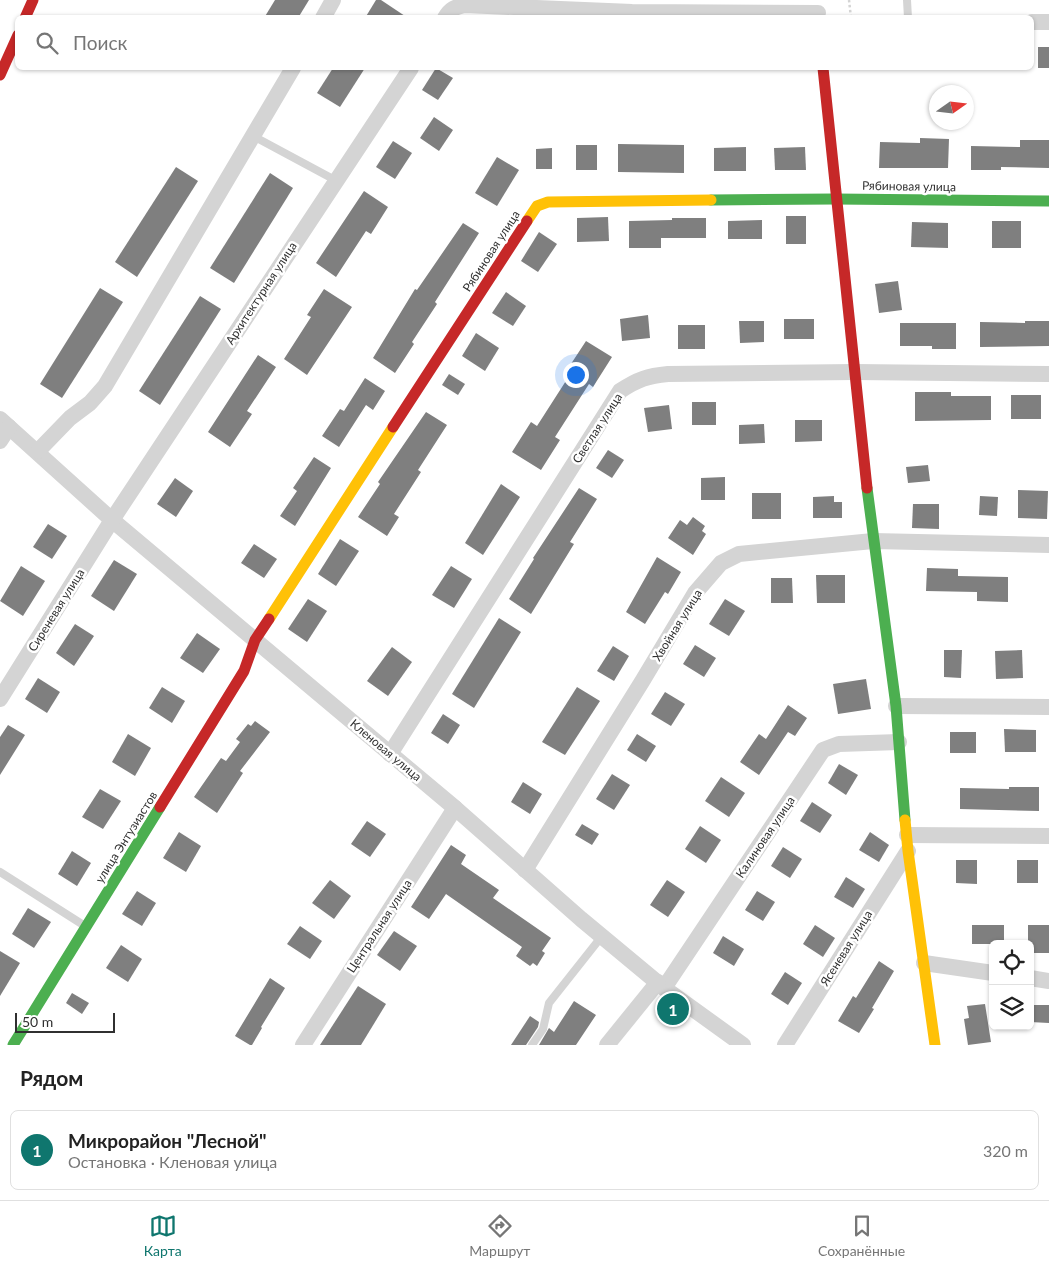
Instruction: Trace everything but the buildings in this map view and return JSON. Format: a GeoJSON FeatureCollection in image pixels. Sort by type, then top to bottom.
{"type":"FeatureCollection","features":[{"type":"Feature","properties":{"kind":"street"},"geometry":{"type":"LineString","coordinates":[[26,15],[33,0]]}},
{"type":"Feature","properties":{"kind":"street"},"geometry":{"type":"LineString","coordinates":[[325,15],[333,0]]}},
{"type":"Feature","properties":{"kind":"street"},"geometry":{"type":"LineString","coordinates":[[446,15],[455,7],[465,2],[548,4],[632,12],[818,10]]}},
{"type":"Feature","properties":{"kind":"street"},"geometry":{"type":"LineString","coordinates":[[1034,22],[1049,22]]}},
{"type":"Feature","properties":{"kind":"street"},"geometry":{"type":"LineString","coordinates":[[0,75],[7,51],[15,39]]}},
{"type":"Feature","properties":{"kind":"street"},"geometry":{"type":"LineString","coordinates":[[38,451],[70,418],[90,403],[105,386],[292,70]]}},
{"type":"Feature","properties":{"kind":"street","name":"Архитектурная улица"},"geometry":{"type":"LineString","coordinates":[[112,520],[335,180],[410,70]]}},
{"type":"Feature","properties":{"kind":"street"},"geometry":{"type":"LineString","coordinates":[[822,70],[873,541],[896,706],[908,843],[935,1045]]}},
{"type":"Feature","properties":{"kind":"street","name":"Рябиновая улица"},"geometry":{"type":"LineString","coordinates":[[255,640],[537,206],[548,202],[835,199],[1049,202]]}},
{"type":"Feature","properties":{"kind":"street","name":"Светлая улица"},"geometry":{"type":"LineString","coordinates":[[390,754],[620,391],[636,380],[668,374],[855,372],[1049,374]]}},
{"type":"Feature","properties":{"kind":"street"},"geometry":{"type":"LineString","coordinates":[[0,441],[5,423]]}},
{"type":"Feature","properties":{"kind":"street","name":"Кленовая улица"},"geometry":{"type":"LineString","coordinates":[[5,423],[112,520],[455,808],[602,936],[661,985],[743,1045]]}},
{"type":"Feature","properties":{"kind":"street","name":"Сиреневая улица"},"geometry":{"type":"LineString","coordinates":[[0,699],[112,520]]}},
{"type":"Feature","properties":{"kind":"street","name":"Хвойная улица"},"geometry":{"type":"LineString","coordinates":[[525,870],[695,593],[722,563],[739,554],[873,541],[1049,545]]}},
{"type":"Feature","properties":{"kind":"street","name":"улица Энтузиастов"},"geometry":{"type":"LineString","coordinates":[[13,1045],[244,671],[255,640]]}},
{"type":"Feature","properties":{"kind":"street"},"geometry":{"type":"LineString","coordinates":[[896,706],[1049,707]]}},
{"type":"Feature","properties":{"kind":"street","name":"Калиновая улица"},"geometry":{"type":"LineString","coordinates":[[661,985],[823,750],[839,744],[899,742]]}},
{"type":"Feature","properties":{"kind":"street","name":"Центральная улица"},"geometry":{"type":"LineString","coordinates":[[303,1045],[455,808]]}},
{"type":"Feature","properties":{"kind":"street"},"geometry":{"type":"LineString","coordinates":[[908,843],[1049,836]]}},
{"type":"Feature","properties":{"kind":"street","name":"Ясеневая улица"},"geometry":{"type":"LineString","coordinates":[[785,1045],[908,843]]}},
{"type":"Feature","properties":{"kind":"street"},"geometry":{"type":"LineString","coordinates":[[924,963],[989,972]]}},
{"type":"Feature","properties":{"kind":"street"},"geometry":{"type":"LineString","coordinates":[[1034,979],[1049,981]]}},
{"type":"Feature","properties":{"kind":"street"},"geometry":{"type":"LineString","coordinates":[[607,1045],[661,985]]}},
{"type":"Feature","properties":{"kind":"lane"},"geometry":{"type":"LineString","coordinates":[[907,0],[908,15]]}},
{"type":"Feature","properties":{"kind":"lane"},"geometry":{"type":"LineString","coordinates":[[253,136],[335,180]]}},
{"type":"Feature","properties":{"kind":"lane"},"geometry":{"type":"LineString","coordinates":[[0,872],[86,926]]}},
{"type":"Feature","properties":{"kind":"lane"},"geometry":{"type":"LineString","coordinates":[[532,1045],[543,1029],[549,1003],[602,936]]}},
{"type":"Feature","properties":{"kind":"path"},"geometry":{"type":"LineString","coordinates":[[849,0],[851,15]]}},
{"type":"Feature","properties":{"kind":"traffic: fast"},"geometry":{"type":"LineString","coordinates":[[711,200],[1049,201]]}},
{"type":"Feature","properties":{"kind":"traffic: fast"},"geometry":{"type":"LineString","coordinates":[[867,488],[896,706],[905,820]]}},
{"type":"Feature","properties":{"kind":"traffic: fast"},"geometry":{"type":"LineString","coordinates":[[13,1045],[160,807]]}},
{"type":"Feature","properties":{"kind":"traffic: slow"},"geometry":{"type":"LineString","coordinates":[[527,221],[537,206],[548,202],[711,200]]}},
{"type":"Feature","properties":{"kind":"traffic: slow"},"geometry":{"type":"LineString","coordinates":[[269,619],[393,427]]}},
{"type":"Feature","properties":{"kind":"traffic: slow"},"geometry":{"type":"LineString","coordinates":[[905,820],[935,1045]]}},
{"type":"Feature","properties":{"kind":"traffic: jam"},"geometry":{"type":"LineString","coordinates":[[26,15],[33,0]]}},
{"type":"Feature","properties":{"kind":"traffic: jam"},"geometry":{"type":"LineString","coordinates":[[0,75],[15,42]]}},
{"type":"Feature","properties":{"kind":"traffic: jam"},"geometry":{"type":"LineString","coordinates":[[823,70],[867,488]]}},
{"type":"Feature","properties":{"kind":"traffic: jam"},"geometry":{"type":"LineString","coordinates":[[393,427],[527,221]]}},
{"type":"Feature","properties":{"kind":"traffic: jam"},"geometry":{"type":"LineString","coordinates":[[160,807],[244,671],[255,640],[269,619]]}},
{"type":"Feature","properties":{"kind":"place","name":"Микрорайон \"Лесной\""},"geometry":{"type":"Point","coordinates":[673,1009]}}]}
